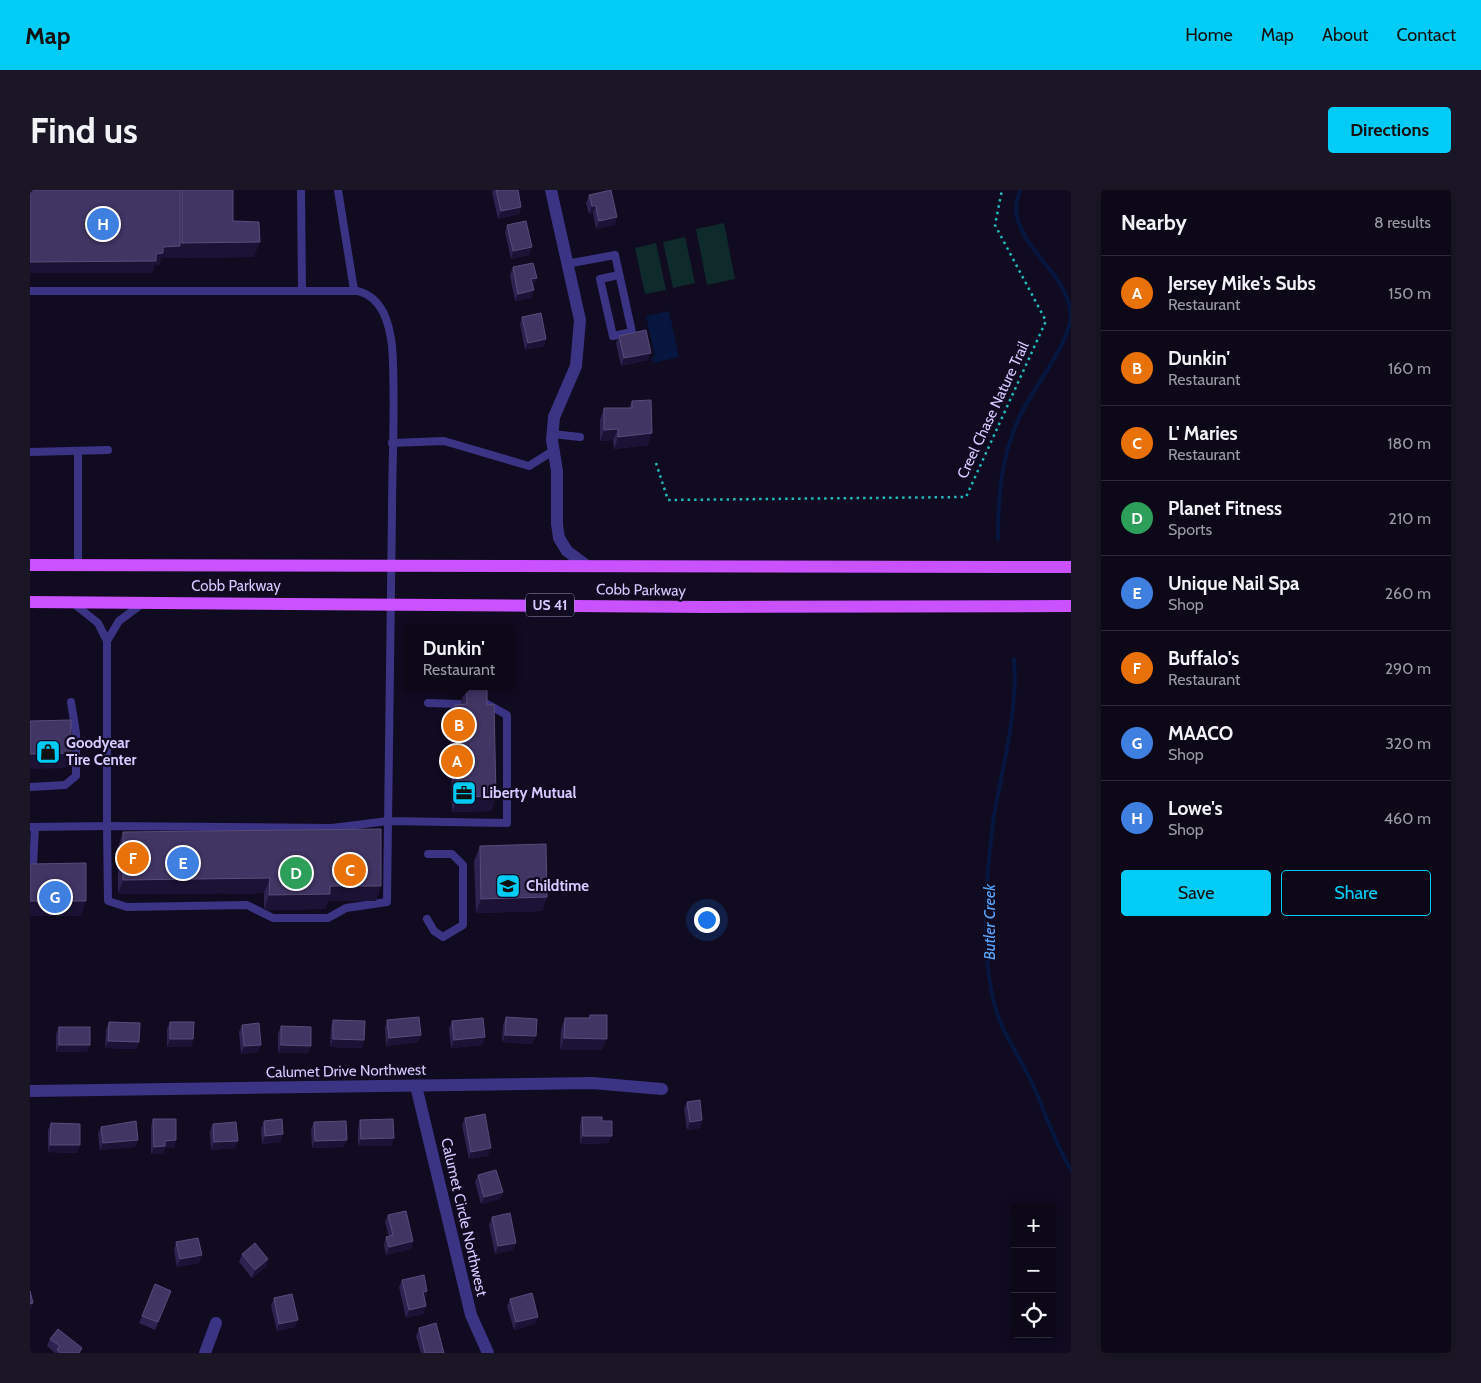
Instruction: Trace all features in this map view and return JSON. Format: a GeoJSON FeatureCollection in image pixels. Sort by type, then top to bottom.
{"type":"FeatureCollection","features":[{"type":"Feature","properties":{"kind":"main road","name":"Cobb Parkway"},"geometry":{"type":"LineString","coordinates":[[30,565],[1071,567]]}},
{"type":"Feature","properties":{"kind":"main road","name":"Cobb Parkway"},"geometry":{"type":"LineString","coordinates":[[30,602],[390,603],[706,607],[1071,606]]}},
{"type":"Feature","properties":{"kind":"street"},"geometry":{"type":"LineString","coordinates":[[551,190],[580,320],[578,348],[570,381],[554,417],[552,434],[557,470],[557,524],[559,538],[567,551],[587,566]]}},
{"type":"Feature","properties":{"kind":"street","name":"Calumet Drive Northwest"},"geometry":{"type":"LineString","coordinates":[[30,1091],[592,1083],[662,1089]]}},
{"type":"Feature","properties":{"kind":"street","name":"Calumet Circle Northwest"},"geometry":{"type":"LineString","coordinates":[[416,1086],[471,1315],[488,1353]]}},
{"type":"Feature","properties":{"kind":"street"},"geometry":{"type":"LineString","coordinates":[[204,1353],[216,1323]]}},
{"type":"Feature","properties":{"kind":"lane"},"geometry":{"type":"LineString","coordinates":[[302,190],[302,290]]}},
{"type":"Feature","properties":{"kind":"lane"},"geometry":{"type":"LineString","coordinates":[[338,190],[354,290]]}},
{"type":"Feature","properties":{"kind":"lane"},"geometry":{"type":"LineString","coordinates":[[566,264],[615,255],[632,332],[613,336],[600,279],[619,275]]}},
{"type":"Feature","properties":{"kind":"lane"},"geometry":{"type":"LineString","coordinates":[[30,291],[354,290],[364,292],[378,303],[383,310],[389,328],[392,352],[387,902],[346,908],[328,918],[273,918],[247,905],[128,906],[108,901],[107,641],[98,623],[72,601]]}},
{"type":"Feature","properties":{"kind":"lane"},"geometry":{"type":"LineString","coordinates":[[552,434],[580,438]]}},
{"type":"Feature","properties":{"kind":"lane"},"geometry":{"type":"LineString","coordinates":[[392,443],[444,441],[529,466],[553,451]]}},
{"type":"Feature","properties":{"kind":"lane"},"geometry":{"type":"LineString","coordinates":[[30,452],[108,450]]}},
{"type":"Feature","properties":{"kind":"lane"},"geometry":{"type":"LineString","coordinates":[[78,451],[78,565]]}},
{"type":"Feature","properties":{"kind":"lane"},"geometry":{"type":"LineString","coordinates":[[107,641],[119,621],[145,602]]}},
{"type":"Feature","properties":{"kind":"lane"},"geometry":{"type":"LineString","coordinates":[[30,787],[64,785],[76,776],[76,733],[71,702]]}},
{"type":"Feature","properties":{"kind":"lane"},"geometry":{"type":"LineString","coordinates":[[428,703],[459,704]]}},
{"type":"Feature","properties":{"kind":"lane"},"geometry":{"type":"LineString","coordinates":[[35,867],[32,827],[332,828],[388,821],[507,823],[507,715],[487,704]]}},
{"type":"Feature","properties":{"kind":"lane"},"geometry":{"type":"LineString","coordinates":[[427,919],[434,931],[443,937],[463,925],[463,865],[452,854],[428,854]]}},
{"type":"Feature","properties":{"kind":"path","name":"Creel Chase Nature Trail"},"geometry":{"type":"LineString","coordinates":[[656,463],[668,500],[966,497],[1046,321],[995,225],[1002,190]]}},
{"type":"Feature","properties":{"kind":"green space"},"geometry":{"type":"Polygon","coordinates":[[[724,223],[735,279],[707,285],[696,229],[724,223]]]}},
{"type":"Feature","properties":{"kind":"green space"},"geometry":{"type":"Polygon","coordinates":[[[685,237],[695,283],[673,288],[663,242],[685,237]]]}},
{"type":"Feature","properties":{"kind":"green space"},"geometry":{"type":"Polygon","coordinates":[[[656,243],[666,290],[645,294],[635,248],[656,243]]]}},
{"type":"Feature","properties":{"kind":"water"},"geometry":{"type":"Polygon","coordinates":[[[669,311],[679,357],[653,363],[652,357],[655,356],[646,316],[669,311]]]}},
{"type":"Feature","properties":{"kind":"building"},"geometry":{"type":"Polygon","coordinates":[[[30,190],[180,190],[180,246],[163,247],[163,253],[156,254],[156,261],[30,262],[30,190]]]}},
{"type":"Feature","properties":{"kind":"building"},"geometry":{"type":"Polygon","coordinates":[[[182,190],[233,190],[233,221],[259,222],[260,242],[182,243],[182,190]]]}},
{"type":"Feature","properties":{"kind":"building"},"geometry":{"type":"Polygon","coordinates":[[[496,190],[518,190],[521,207],[501,211],[496,190]]]}},
{"type":"Feature","properties":{"kind":"building"},"geometry":{"type":"Polygon","coordinates":[[[611,190],[617,217],[599,221],[596,206],[592,206],[589,195],[611,190]]]}},
{"type":"Feature","properties":{"kind":"building"},"geometry":{"type":"Polygon","coordinates":[[[526,221],[532,247],[513,251],[507,225],[526,221]]]}},
{"type":"Feature","properties":{"kind":"building"},"geometry":{"type":"Polygon","coordinates":[[[533,263],[537,278],[531,279],[534,290],[518,294],[513,267],[533,263]]]}},
{"type":"Feature","properties":{"kind":"building"},"geometry":{"type":"Polygon","coordinates":[[[541,313],[546,339],[528,343],[522,317],[541,313]]]}},
{"type":"Feature","properties":{"kind":"building"},"geometry":{"type":"Polygon","coordinates":[[[646,330],[651,353],[624,358],[619,336],[646,330]]]}},
{"type":"Feature","properties":{"kind":"building"},"geometry":{"type":"Polygon","coordinates":[[[651,400],[652,433],[618,437],[618,429],[604,430],[604,408],[632,408],[632,401],[651,400]]]}},
{"type":"Feature","properties":{"kind":"building"},"geometry":{"type":"Polygon","coordinates":[[[466,690],[487,690],[487,705],[494,704],[496,796],[458,797],[455,705],[467,704],[466,690]]]}},
{"type":"Feature","properties":{"kind":"building"},"geometry":{"type":"Polygon","coordinates":[[[71,720],[71,753],[30,754],[30,721],[71,720]]]}},
{"type":"Feature","properties":{"kind":"building"},"geometry":{"type":"Polygon","coordinates":[[[381,829],[381,886],[330,886],[330,894],[269,895],[270,878],[123,880],[123,832],[381,829]]]}},
{"type":"Feature","properties":{"kind":"building","name":"Childtime"},"geometry":{"type":"Polygon","coordinates":[[[546,844],[547,897],[481,899],[480,846],[546,844]]]}},
{"type":"Feature","properties":{"kind":"building"},"geometry":{"type":"Polygon","coordinates":[[[86,863],[86,901],[30,901],[30,864],[86,863]]]}},
{"type":"Feature","properties":{"kind":"building"},"geometry":{"type":"Polygon","coordinates":[[[590,1015],[607,1015],[607,1039],[564,1038],[565,1018],[590,1018],[590,1015]]]}},
{"type":"Feature","properties":{"kind":"building"},"geometry":{"type":"Polygon","coordinates":[[[419,1017],[421,1035],[389,1038],[387,1020],[419,1017]]]}},
{"type":"Feature","properties":{"kind":"building"},"geometry":{"type":"Polygon","coordinates":[[[506,1017],[537,1019],[536,1036],[505,1035],[506,1017]]]}},
{"type":"Feature","properties":{"kind":"building"},"geometry":{"type":"Polygon","coordinates":[[[483,1018],[485,1037],[454,1040],[452,1021],[483,1018]]]}},
{"type":"Feature","properties":{"kind":"building"},"geometry":{"type":"Polygon","coordinates":[[[333,1020],[365,1021],[364,1040],[333,1039],[333,1020]]]}},
{"type":"Feature","properties":{"kind":"building"},"geometry":{"type":"Polygon","coordinates":[[[109,1022],[140,1023],[139,1042],[108,1041],[109,1022]]]}},
{"type":"Feature","properties":{"kind":"building"},"geometry":{"type":"Polygon","coordinates":[[[170,1022],[194,1022],[193,1039],[170,1039],[170,1022]]]}},
{"type":"Feature","properties":{"kind":"building"},"geometry":{"type":"Polygon","coordinates":[[[259,1023],[261,1045],[244,1046],[242,1025],[259,1023]]]}},
{"type":"Feature","properties":{"kind":"building"},"geometry":{"type":"Polygon","coordinates":[[[281,1026],[311,1027],[311,1046],[281,1045],[281,1026]]]}},
{"type":"Feature","properties":{"kind":"building"},"geometry":{"type":"Polygon","coordinates":[[[59,1027],[90,1027],[90,1045],[59,1045],[59,1027]]]}},
{"type":"Feature","properties":{"kind":"building"},"geometry":{"type":"Polygon","coordinates":[[[700,1100],[702,1120],[690,1122],[687,1102],[700,1100]]]}},
{"type":"Feature","properties":{"kind":"building"},"geometry":{"type":"Polygon","coordinates":[[[485,1114],[491,1148],[471,1152],[465,1118],[485,1114]]]}},
{"type":"Feature","properties":{"kind":"building"},"geometry":{"type":"Polygon","coordinates":[[[582,1117],[602,1117],[602,1121],[612,1121],[612,1136],[583,1136],[582,1117]]]}},
{"type":"Feature","properties":{"kind":"building"},"geometry":{"type":"Polygon","coordinates":[[[153,1119],[176,1119],[176,1140],[165,1141],[165,1146],[154,1147],[153,1119]]]}},
{"type":"Feature","properties":{"kind":"building"},"geometry":{"type":"Polygon","coordinates":[[[282,1119],[283,1134],[265,1136],[264,1121],[282,1119]]]}},
{"type":"Feature","properties":{"kind":"building"},"geometry":{"type":"Polygon","coordinates":[[[393,1119],[394,1138],[361,1139],[360,1120],[393,1119]]]}},
{"type":"Feature","properties":{"kind":"building"},"geometry":{"type":"Polygon","coordinates":[[[136,1121],[138,1140],[103,1143],[101,1127],[136,1121]]]}},
{"type":"Feature","properties":{"kind":"building"},"geometry":{"type":"Polygon","coordinates":[[[346,1121],[347,1140],[315,1141],[314,1122],[346,1121]]]}},
{"type":"Feature","properties":{"kind":"building"},"geometry":{"type":"Polygon","coordinates":[[[236,1122],[238,1141],[214,1142],[213,1124],[236,1122]]]}},
{"type":"Feature","properties":{"kind":"building"},"geometry":{"type":"Polygon","coordinates":[[[51,1123],[80,1124],[80,1145],[50,1145],[51,1123]]]}},
{"type":"Feature","properties":{"kind":"building"},"geometry":{"type":"Polygon","coordinates":[[[496,1170],[503,1192],[484,1197],[478,1175],[496,1170]]]}},
{"type":"Feature","properties":{"kind":"building"},"geometry":{"type":"Polygon","coordinates":[[[406,1211],[413,1241],[389,1247],[386,1237],[393,1235],[388,1215],[406,1211]]]}},
{"type":"Feature","properties":{"kind":"building"},"geometry":{"type":"Polygon","coordinates":[[[510,1213],[516,1243],[498,1246],[492,1217],[510,1213]]]}},
{"type":"Feature","properties":{"kind":"building"},"geometry":{"type":"Polygon","coordinates":[[[198,1238],[202,1255],[180,1259],[176,1242],[198,1238]]]}},
{"type":"Feature","properties":{"kind":"building"},"geometry":{"type":"Polygon","coordinates":[[[255,1243],[268,1259],[255,1270],[242,1254],[255,1243]]]}},
{"type":"Feature","properties":{"kind":"building"},"geometry":{"type":"Polygon","coordinates":[[[424,1275],[427,1291],[423,1292],[426,1306],[409,1310],[402,1280],[424,1275]]]}},
{"type":"Feature","properties":{"kind":"building"},"geometry":{"type":"Polygon","coordinates":[[[155,1284],[171,1291],[158,1322],[142,1316],[155,1284]]]}},
{"type":"Feature","properties":{"kind":"building"},"geometry":{"type":"Polygon","coordinates":[[[30,1291],[33,1303],[30,1304],[30,1291]]]}},
{"type":"Feature","properties":{"kind":"building"},"geometry":{"type":"Polygon","coordinates":[[[532,1293],[538,1317],[516,1322],[510,1299],[532,1293]]]}},
{"type":"Feature","properties":{"kind":"building"},"geometry":{"type":"Polygon","coordinates":[[[292,1294],[298,1320],[279,1324],[274,1298],[292,1294]]]}},
{"type":"Feature","properties":{"kind":"building"},"geometry":{"type":"Polygon","coordinates":[[[436,1323],[444,1353],[425,1353],[419,1328],[436,1323]]]}},
{"type":"Feature","properties":{"kind":"building"},"geometry":{"type":"Polygon","coordinates":[[[58,1329],[82,1348],[79,1353],[61,1353],[57,1350],[60,1346],[50,1339],[58,1329]]]}},
{"type":"Feature","properties":{"kind":"waterway","name":"Butler Creek"},"geometry":{"type":"LineString","coordinates":[[998,539],[1002,478],[1012,434],[1064,339],[1071,315],[1068,300],[1062,287],[1035,251],[1020,226],[1016,212],[1020,190]]}},
{"type":"Feature","properties":{"kind":"waterway","name":"Butler Creek"},"geometry":{"type":"LineString","coordinates":[[1014,659],[1015,679],[1012,718],[994,816],[989,864],[986,917],[988,970],[998,1016],[1010,1043],[1030,1078],[1055,1139],[1071,1170]]}},
{"type":"Feature","properties":{"kind":"place","name":"Lowe's"},"geometry":{"type":"Point","coordinates":[103,224]}},
{"type":"Feature","properties":{"kind":"place","name":"Dunkin'"},"geometry":{"type":"Point","coordinates":[459,725]}},
{"type":"Feature","properties":{"kind":"place","name":"Goodyear Tire Center"},"geometry":{"type":"Point","coordinates":[48,752]}},
{"type":"Feature","properties":{"kind":"place","name":"Jersey Mike's Subs"},"geometry":{"type":"Point","coordinates":[457,761]}},
{"type":"Feature","properties":{"kind":"place","name":"Liberty Mutual"},"geometry":{"type":"Point","coordinates":[464,793]}},
{"type":"Feature","properties":{"kind":"place","name":"Buffalo's"},"geometry":{"type":"Point","coordinates":[133,858]}},
{"type":"Feature","properties":{"kind":"place","name":"Unique Nail Spa"},"geometry":{"type":"Point","coordinates":[183,863]}},
{"type":"Feature","properties":{"kind":"place","name":"L' Maries"},"geometry":{"type":"Point","coordinates":[350,870]}},
{"type":"Feature","properties":{"kind":"place","name":"Planet Fitness"},"geometry":{"type":"Point","coordinates":[296,873]}},
{"type":"Feature","properties":{"kind":"place","name":"Childtime"},"geometry":{"type":"Point","coordinates":[508,886]}},
{"type":"Feature","properties":{"kind":"place","name":"MAACO"},"geometry":{"type":"Point","coordinates":[55,897]}}]}
